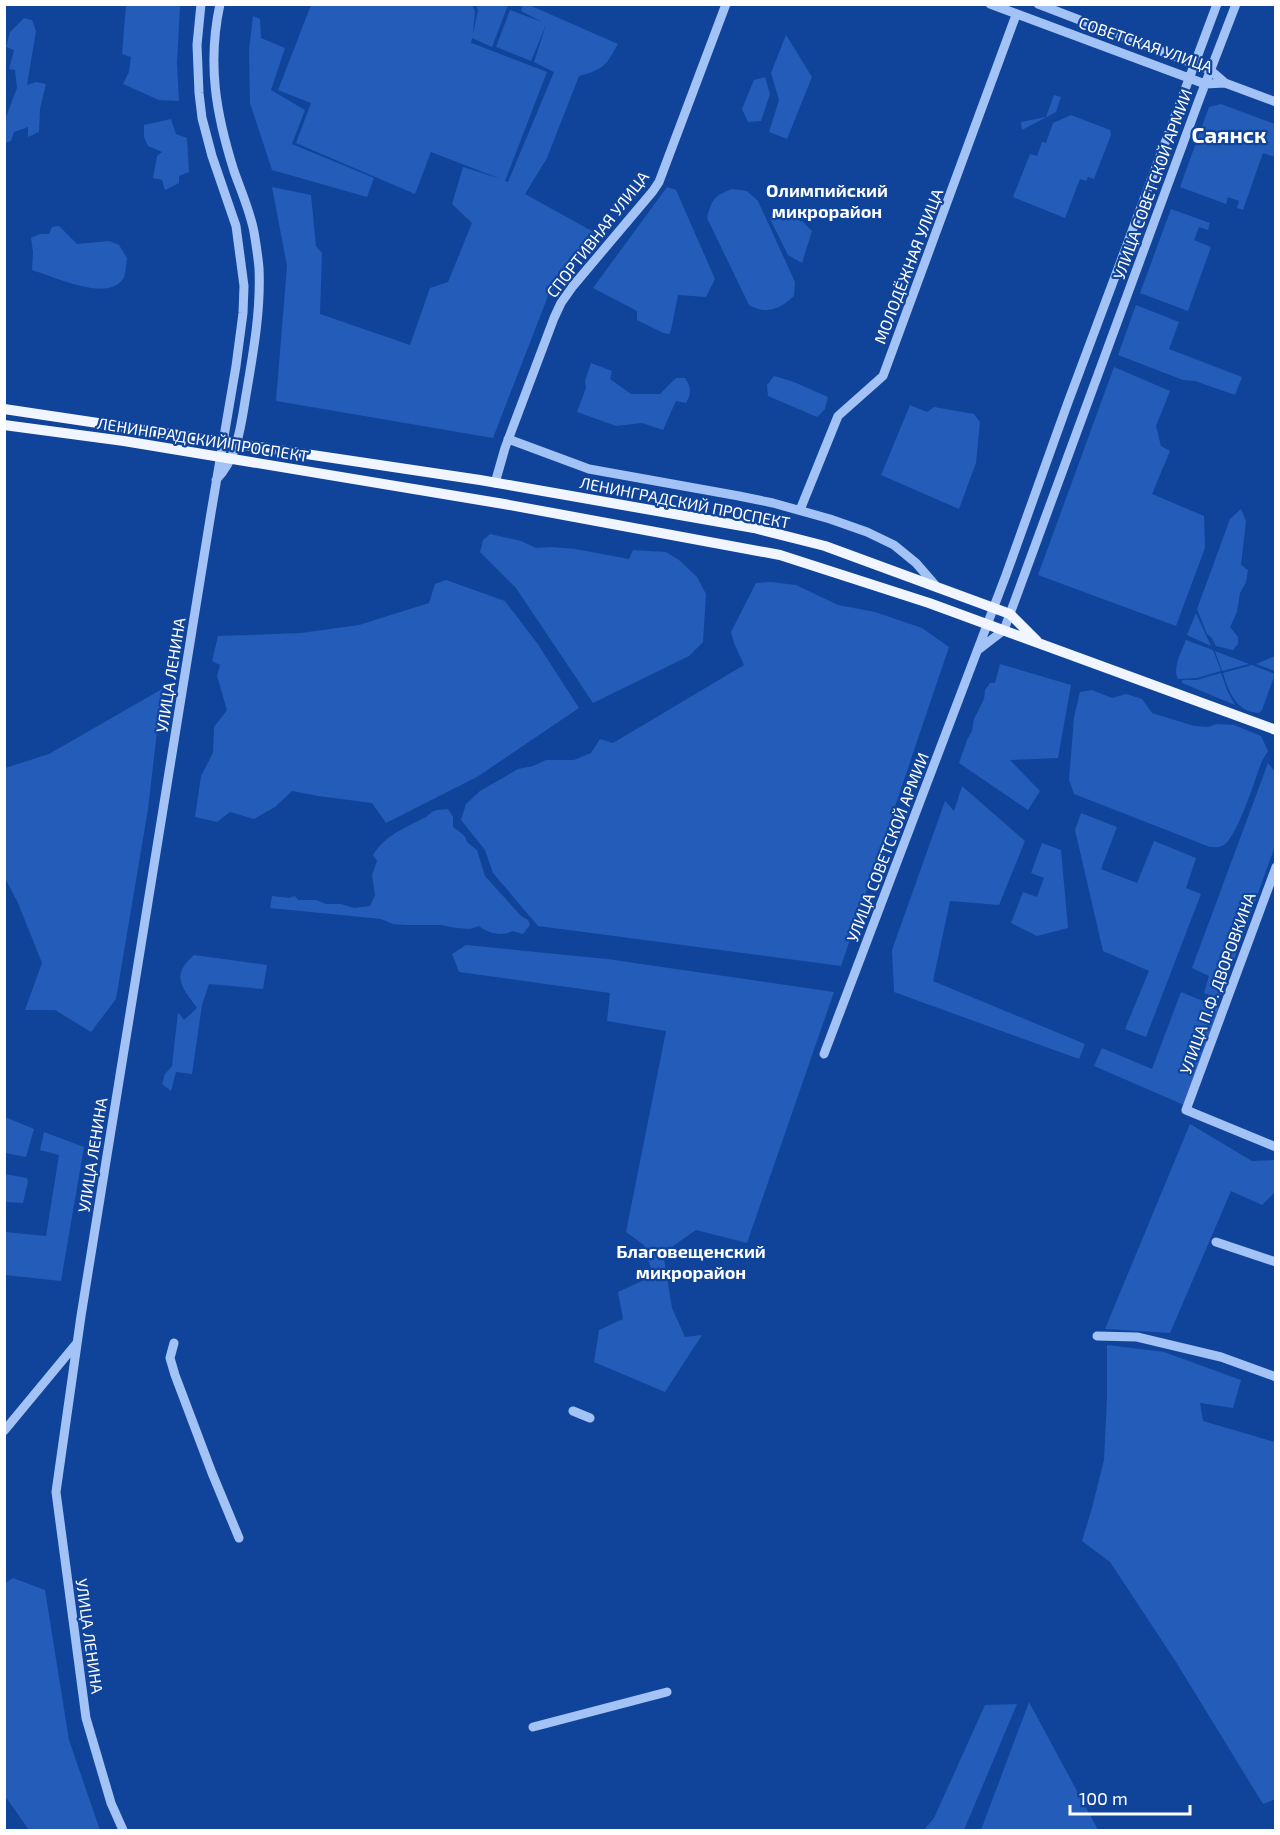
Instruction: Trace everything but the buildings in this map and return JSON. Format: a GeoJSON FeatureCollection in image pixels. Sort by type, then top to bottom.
{"type":"FeatureCollection","features":[{"type":"Feature","properties":{"kind":"main road","name":"ЛЕНИНГРАДСКИЙ ПРОСПЕКТ"},"geometry":{"type":"LineString","coordinates":[[4,409],[480,480],[754,528],[825,546],[1010,614],[1041,644]]}},
{"type":"Feature","properties":{"kind":"main road"},"geometry":{"type":"LineString","coordinates":[[31,428],[33,412]]}},
{"type":"Feature","properties":{"kind":"main road","name":"ЛЕНИНГРАДСКИЙ ПРОСПЕКТ"},"geometry":{"type":"LineString","coordinates":[[4,425],[220,456],[477,499],[780,555],[1004,630],[1275,730]]}},
{"type":"Feature","properties":{"kind":"main road"},"geometry":{"type":"LineString","coordinates":[[477,499],[480,480]]}},
{"type":"Feature","properties":{"kind":"street","name":"УЛИЦА ЛЕНИНА"},"geometry":{"type":"LineString","coordinates":[[123,1830],[111,1803],[86,1718],[56,1492],[77,1342],[243,313],[244,286],[236,226],[212,156],[202,118],[197,69],[201,4]]}},
{"type":"Feature","properties":{"kind":"street","name":"УЛИЦА ЛЕНИНА"},"geometry":{"type":"LineString","coordinates":[[216,480],[224,472],[236,443],[250,369],[259,298],[259,266],[251,222],[229,154],[218,110],[213,50],[220,4]]}},
{"type":"Feature","properties":{"kind":"street","name":"СПОРТИВНАЯ УЛИЦА"},"geometry":{"type":"LineString","coordinates":[[495,483],[508,439],[561,303],[659,182],[726,4]]}},
{"type":"Feature","properties":{"kind":"street","name":"СОВЕТСКАЯ УЛИЦА"},"geometry":{"type":"LineString","coordinates":[[990,4],[1205,84],[1225,83]]}},
{"type":"Feature","properties":{"kind":"street","name":"СОВЕТСКАЯ УЛИЦА"},"geometry":{"type":"LineString","coordinates":[[1038,4],[1210,70],[1225,83],[1275,102]]}},
{"type":"Feature","properties":{"kind":"street","name":"УЛИЦА СОВЕТСКОЙ АРМИИ"},"geometry":{"type":"LineString","coordinates":[[824,1054],[993,608],[1217,4]]}},
{"type":"Feature","properties":{"kind":"street","name":"УЛИЦА СОВЕТСКОЙ АРМИИ"},"geometry":{"type":"LineString","coordinates":[[1004,630],[1236,4]]}},
{"type":"Feature","properties":{"kind":"street","name":"МОЛОДЁЖНАЯ УЛИЦА"},"geometry":{"type":"LineString","coordinates":[[800,510],[838,416],[883,376],[1016,15]]}},
{"type":"Feature","properties":{"kind":"street"},"geometry":{"type":"LineString","coordinates":[[236,226],[251,222]]}},
{"type":"Feature","properties":{"kind":"street"},"geometry":{"type":"LineString","coordinates":[[1081,367],[1098,374]]}},
{"type":"Feature","properties":{"kind":"street"},"geometry":{"type":"LineString","coordinates":[[508,439],[589,469],[739,496],[800,510],[867,532],[894,545],[916,563],[936,586]]}},
{"type":"Feature","properties":{"kind":"street"},"geometry":{"type":"LineString","coordinates":[[977,650],[1004,630]]}},
{"type":"Feature","properties":{"kind":"street","name":"УЛИЦА П.Ф. ДВОРОВКИНА"},"geometry":{"type":"LineString","coordinates":[[1275,867],[1186,1110],[1275,1147]]}},
{"type":"Feature","properties":{"kind":"street"},"geometry":{"type":"LineString","coordinates":[[1216,1242],[1275,1262]]}},
{"type":"Feature","properties":{"kind":"street"},"geometry":{"type":"LineString","coordinates":[[1097,1336],[1137,1337],[1221,1357],[1275,1377]]}},
{"type":"Feature","properties":{"kind":"street"},"geometry":{"type":"LineString","coordinates":[[4,1431],[77,1342]]}},
{"type":"Feature","properties":{"kind":"street"},"geometry":{"type":"LineString","coordinates":[[174,1343],[170,1358],[175,1376],[239,1538]]}},
{"type":"Feature","properties":{"kind":"street"},"geometry":{"type":"LineString","coordinates":[[573,1411],[590,1418]]}},
{"type":"Feature","properties":{"kind":"street"},"geometry":{"type":"LineString","coordinates":[[533,1727],[667,1692]]}},
{"type":"Feature","properties":{"kind":"shaded area"},"geometry":{"type":"Polygon","coordinates":[[[126,5],[180,5],[177,63],[179,101],[159,100],[123,84],[129,72],[131,57],[122,54],[126,5]]]}},
{"type":"Feature","properties":{"kind":"shaded area"},"geometry":{"type":"Polygon","coordinates":[[[311,5],[472,5],[475,11],[473,34],[478,10],[476,5],[508,5],[492,47],[472,38],[471,44],[547,72],[505,181],[508,182],[554,72],[534,62],[546,25],[531,61],[496,47],[510,10],[542,22],[521,11],[523,5],[529,5],[618,44],[603,66],[579,76],[547,158],[525,194],[599,235],[548,296],[493,438],[276,401],[287,266],[272,187],[311,195],[316,246],[322,253],[320,314],[410,345],[430,288],[448,282],[472,223],[452,204],[463,167],[501,179],[431,152],[415,194],[296,143],[311,103],[278,90],[311,5]]]}},
{"type":"Feature","properties":{"kind":"shaded area"},"geometry":{"type":"Polygon","coordinates":[[[253,16],[260,19],[261,38],[285,48],[271,90],[305,110],[292,144],[374,178],[367,197],[272,170],[250,103],[249,50],[253,16]]]}},
{"type":"Feature","properties":{"kind":"shaded area"},"geometry":{"type":"Polygon","coordinates":[[[24,18],[32,20],[36,31],[27,85],[36,82],[46,84],[40,109],[39,132],[28,137],[28,127],[14,132],[11,141],[5,143],[5,120],[17,88],[15,70],[9,69],[14,50],[6,47],[10,32],[24,18]]]}},
{"type":"Feature","properties":{"kind":"shaded area"},"geometry":{"type":"Polygon","coordinates":[[[786,35],[812,77],[787,139],[769,132],[779,100],[771,73],[786,35]]]}},
{"type":"Feature","properties":{"kind":"shaded area"},"geometry":{"type":"Polygon","coordinates":[[[765,77],[770,94],[761,121],[748,122],[742,109],[754,80],[765,77]]]}},
{"type":"Feature","properties":{"kind":"shaded area"},"geometry":{"type":"Polygon","coordinates":[[[1054,95],[1061,97],[1056,112],[1022,130],[1021,122],[1046,117],[1054,95]]]}},
{"type":"Feature","properties":{"kind":"shaded area"},"geometry":{"type":"Polygon","coordinates":[[[1221,104],[1275,124],[1275,157],[1263,153],[1243,210],[1237,208],[1239,201],[1228,197],[1226,204],[1180,187],[1209,107],[1221,104]]]}},
{"type":"Feature","properties":{"kind":"shaded area"},"geometry":{"type":"Polygon","coordinates":[[[1071,115],[1110,130],[1111,135],[1094,179],[1088,177],[1086,181],[1080,179],[1065,218],[1013,197],[1030,154],[1037,156],[1042,142],[1046,143],[1053,123],[1071,115]]]}},
{"type":"Feature","properties":{"kind":"shaded area"},"geometry":{"type":"Polygon","coordinates":[[[171,119],[176,134],[187,138],[189,172],[179,176],[179,183],[165,190],[162,180],[153,178],[157,156],[162,152],[148,146],[144,137],[144,125],[171,119]]]}},
{"type":"Feature","properties":{"kind":"shaded area"},"geometry":{"type":"Polygon","coordinates":[[[667,187],[676,190],[715,279],[706,297],[678,295],[669,334],[637,320],[637,311],[593,288],[667,187]]]}},
{"type":"Feature","properties":{"kind":"shaded area"},"geometry":{"type":"Polygon","coordinates":[[[732,189],[747,191],[758,201],[795,282],[794,296],[773,309],[762,310],[749,305],[707,218],[710,206],[715,199],[732,189]]]}},
{"type":"Feature","properties":{"kind":"shaded area"},"geometry":{"type":"Polygon","coordinates":[[[775,209],[803,222],[812,231],[802,263],[788,255],[770,219],[775,209]]]}},
{"type":"Feature","properties":{"kind":"shaded area"},"geometry":{"type":"Polygon","coordinates":[[[1171,209],[1210,223],[1208,230],[1199,227],[1194,240],[1211,247],[1188,311],[1140,293],[1171,209]]]}},
{"type":"Feature","properties":{"kind":"shaded area"},"geometry":{"type":"Polygon","coordinates":[[[59,226],[77,244],[109,241],[119,245],[127,258],[124,277],[117,285],[107,288],[81,286],[32,270],[31,238],[40,234],[49,234],[52,227],[59,226]]]}},
{"type":"Feature","properties":{"kind":"shaded area"},"geometry":{"type":"Polygon","coordinates":[[[1136,305],[1179,322],[1169,349],[1242,377],[1235,395],[1195,381],[1183,380],[1118,355],[1136,305]]]}},
{"type":"Feature","properties":{"kind":"shaded area"},"geometry":{"type":"Polygon","coordinates":[[[591,363],[612,371],[610,379],[631,394],[660,394],[676,378],[685,378],[690,387],[690,393],[686,403],[676,401],[663,430],[642,423],[616,426],[577,412],[586,388],[585,381],[591,363]]]}},
{"type":"Feature","properties":{"kind":"shaded area"},"geometry":{"type":"Polygon","coordinates":[[[1114,367],[1170,391],[1156,426],[1161,446],[1170,451],[1152,494],[1204,516],[1205,548],[1176,626],[1038,575],[1114,367]]]}},
{"type":"Feature","properties":{"kind":"shaded area"},"geometry":{"type":"Polygon","coordinates":[[[774,376],[828,397],[825,409],[817,417],[768,396],[767,385],[774,376]]]}},
{"type":"Feature","properties":{"kind":"shaded area"},"geometry":{"type":"Polygon","coordinates":[[[910,405],[927,412],[934,407],[974,414],[980,422],[976,463],[959,509],[881,475],[910,405]]]}},
{"type":"Feature","properties":{"kind":"shaded area"},"geometry":{"type":"Polygon","coordinates":[[[1241,509],[1246,521],[1241,565],[1248,570],[1246,582],[1240,593],[1237,612],[1230,627],[1238,637],[1238,644],[1233,650],[1216,646],[1207,634],[1197,609],[1230,519],[1241,509]]]}},
{"type":"Feature","properties":{"kind":"shaded area"},"geometry":{"type":"Polygon","coordinates":[[[490,534],[521,541],[536,548],[575,549],[629,559],[633,550],[666,552],[679,560],[697,577],[706,594],[703,642],[689,656],[593,703],[516,588],[480,552],[483,540],[490,534]]]}},
{"type":"Feature","properties":{"kind":"shaded area"},"geometry":{"type":"Polygon","coordinates":[[[446,580],[505,601],[537,643],[579,708],[477,777],[386,823],[372,803],[292,791],[275,807],[254,819],[230,812],[217,822],[195,817],[201,776],[213,753],[214,727],[227,710],[217,676],[220,665],[212,661],[218,636],[301,633],[359,625],[429,603],[435,584],[446,580]]]}},
{"type":"Feature","properties":{"kind":"shaded area"},"geometry":{"type":"Polygon","coordinates":[[[756,583],[796,585],[838,605],[875,612],[922,628],[949,647],[841,966],[538,926],[493,873],[485,850],[461,820],[466,804],[480,791],[518,769],[546,760],[574,760],[591,753],[600,739],[613,743],[744,665],[731,632],[756,583]]]}},
{"type":"Feature","properties":{"kind":"shaded area"},"geometry":{"type":"Polygon","coordinates":[[[1196,613],[1211,646],[1187,635],[1196,613]]]}},
{"type":"Feature","properties":{"kind":"shaded area"},"geometry":{"type":"Polygon","coordinates":[[[1186,640],[1213,650],[1221,671],[1197,678],[1178,679],[1177,665],[1186,640]]]}},
{"type":"Feature","properties":{"kind":"shaded area"},"geometry":{"type":"Polygon","coordinates":[[[1215,651],[1249,664],[1222,671],[1215,651]]]}},
{"type":"Feature","properties":{"kind":"shaded area"},"geometry":{"type":"Polygon","coordinates":[[[1275,656],[1275,671],[1256,664],[1275,656]]]}},
{"type":"Feature","properties":{"kind":"shaded area"},"geometry":{"type":"Polygon","coordinates":[[[1000,664],[1071,685],[1058,758],[1010,760],[1040,791],[1028,810],[959,763],[972,731],[974,719],[984,699],[985,690],[990,683],[995,683],[1000,664]]]}},
{"type":"Feature","properties":{"kind":"shaded area"},"geometry":{"type":"Polygon","coordinates":[[[1252,665],[1275,674],[1259,713],[1251,712],[1239,705],[1231,694],[1223,673],[1252,665]]]}},
{"type":"Feature","properties":{"kind":"shaded area"},"geometry":{"type":"Polygon","coordinates":[[[1221,673],[1235,705],[1182,683],[1182,680],[1197,680],[1221,673]]]}},
{"type":"Feature","properties":{"kind":"shaded area"},"geometry":{"type":"Polygon","coordinates":[[[162,689],[148,809],[116,999],[91,1032],[55,1010],[25,1010],[42,963],[18,903],[5,878],[5,768],[49,754],[162,689]]]}},
{"type":"Feature","properties":{"kind":"shaded area"},"geometry":{"type":"Polygon","coordinates":[[[1092,690],[1112,698],[1126,694],[1142,699],[1152,713],[1194,726],[1234,725],[1261,736],[1268,751],[1235,830],[1224,845],[1210,847],[1074,794],[1069,780],[1074,717],[1080,692],[1092,690]]]}},
{"type":"Feature","properties":{"kind":"shaded area"},"geometry":{"type":"Polygon","coordinates":[[[1268,763],[1275,772],[1275,846],[1220,999],[1204,993],[1209,976],[1192,968],[1268,763]]]}},
{"type":"Feature","properties":{"kind":"shaded area"},"geometry":{"type":"Polygon","coordinates":[[[962,786],[1025,841],[999,905],[950,901],[933,981],[1085,1044],[1079,1059],[894,992],[892,950],[945,801],[954,811],[962,786]]]}},
{"type":"Feature","properties":{"kind":"shaded area"},"geometry":{"type":"Polygon","coordinates":[[[448,809],[453,817],[453,827],[464,835],[467,842],[477,850],[485,876],[521,916],[528,920],[530,925],[523,934],[512,931],[504,934],[495,933],[479,926],[470,929],[441,925],[393,924],[381,919],[270,908],[272,896],[289,898],[295,896],[298,900],[316,900],[326,904],[341,904],[354,908],[370,906],[375,895],[372,875],[377,861],[373,855],[378,848],[397,832],[433,811],[448,809]]]}},
{"type":"Feature","properties":{"kind":"shaded area"},"geometry":{"type":"Polygon","coordinates":[[[1081,813],[1117,827],[1101,869],[1137,883],[1154,841],[1196,858],[1186,888],[1201,894],[1146,1037],[1125,1029],[1149,971],[1103,951],[1075,830],[1081,813]]]}},
{"type":"Feature","properties":{"kind":"shaded area"},"geometry":{"type":"Polygon","coordinates":[[[1042,843],[1061,850],[1068,928],[1037,936],[1011,923],[1023,892],[1037,897],[1044,878],[1031,873],[1042,843]]]}},
{"type":"Feature","properties":{"kind":"shaded area"},"geometry":{"type":"Polygon","coordinates":[[[466,945],[607,959],[834,992],[747,1243],[696,1230],[663,1253],[672,1308],[685,1337],[702,1335],[665,1392],[594,1362],[599,1330],[623,1319],[618,1292],[653,1276],[644,1245],[626,1232],[666,1031],[607,1021],[610,993],[459,972],[452,954],[466,945]]]}},
{"type":"Feature","properties":{"kind":"shaded area"},"geometry":{"type":"Polygon","coordinates":[[[194,955],[267,965],[263,989],[209,984],[202,1005],[192,1074],[176,1072],[171,1091],[162,1084],[165,1074],[172,1066],[178,1012],[184,1020],[197,1008],[183,988],[180,975],[182,969],[194,955]]]}},
{"type":"Feature","properties":{"kind":"shaded area"},"geometry":{"type":"Polygon","coordinates":[[[1181,992],[1220,1008],[1184,1105],[1094,1066],[1102,1048],[1152,1069],[1181,992]]]}},
{"type":"Feature","properties":{"kind":"shaded area"},"geometry":{"type":"Polygon","coordinates":[[[5,1117],[34,1129],[26,1157],[5,1153],[5,1117]]]}},
{"type":"Feature","properties":{"kind":"shaded area"},"geometry":{"type":"Polygon","coordinates":[[[1190,1124],[1252,1161],[1275,1160],[1275,1192],[1262,1205],[1231,1191],[1170,1333],[1105,1329],[1190,1124]]]}},
{"type":"Feature","properties":{"kind":"shaded area"},"geometry":{"type":"Polygon","coordinates":[[[44,1132],[84,1147],[61,1281],[5,1275],[5,1232],[46,1236],[59,1155],[40,1150],[44,1132]]]}},
{"type":"Feature","properties":{"kind":"shaded area"},"geometry":{"type":"Polygon","coordinates":[[[4,1174],[27,1178],[23,1203],[5,1202],[4,1174]]]}},
{"type":"Feature","properties":{"kind":"shaded area"},"geometry":{"type":"Polygon","coordinates":[[[1107,1345],[1164,1352],[1241,1380],[1233,1408],[1200,1403],[1203,1421],[1275,1442],[1276,1799],[1263,1804],[1176,1662],[1110,1562],[1082,1541],[1104,1460],[1107,1345]]]}},
{"type":"Feature","properties":{"kind":"shaded area"},"geometry":{"type":"Polygon","coordinates":[[[13,1578],[45,1590],[69,1740],[100,1830],[29,1830],[5,1796],[4,1584],[13,1578]]]}},
{"type":"Feature","properties":{"kind":"shaded area"},"geometry":{"type":"Polygon","coordinates":[[[1029,1702],[1098,1830],[981,1830],[1029,1702]]]}},
{"type":"Feature","properties":{"kind":"shaded area"},"geometry":{"type":"Polygon","coordinates":[[[1017,1704],[964,1830],[924,1830],[934,1818],[985,1705],[1017,1704]]]}},
{"type":"Feature","properties":{"kind":"district","name":"Саянск"},"geometry":{"type":"Point","coordinates":[1229,134]}},
{"type":"Feature","properties":{"kind":"district","name":"Олимпийский микрорайон"},"geometry":{"type":"Point","coordinates":[827,200]}},
{"type":"Feature","properties":{"kind":"district","name":"Благовещенский микрорайон"},"geometry":{"type":"Point","coordinates":[691,1261]}}]}
